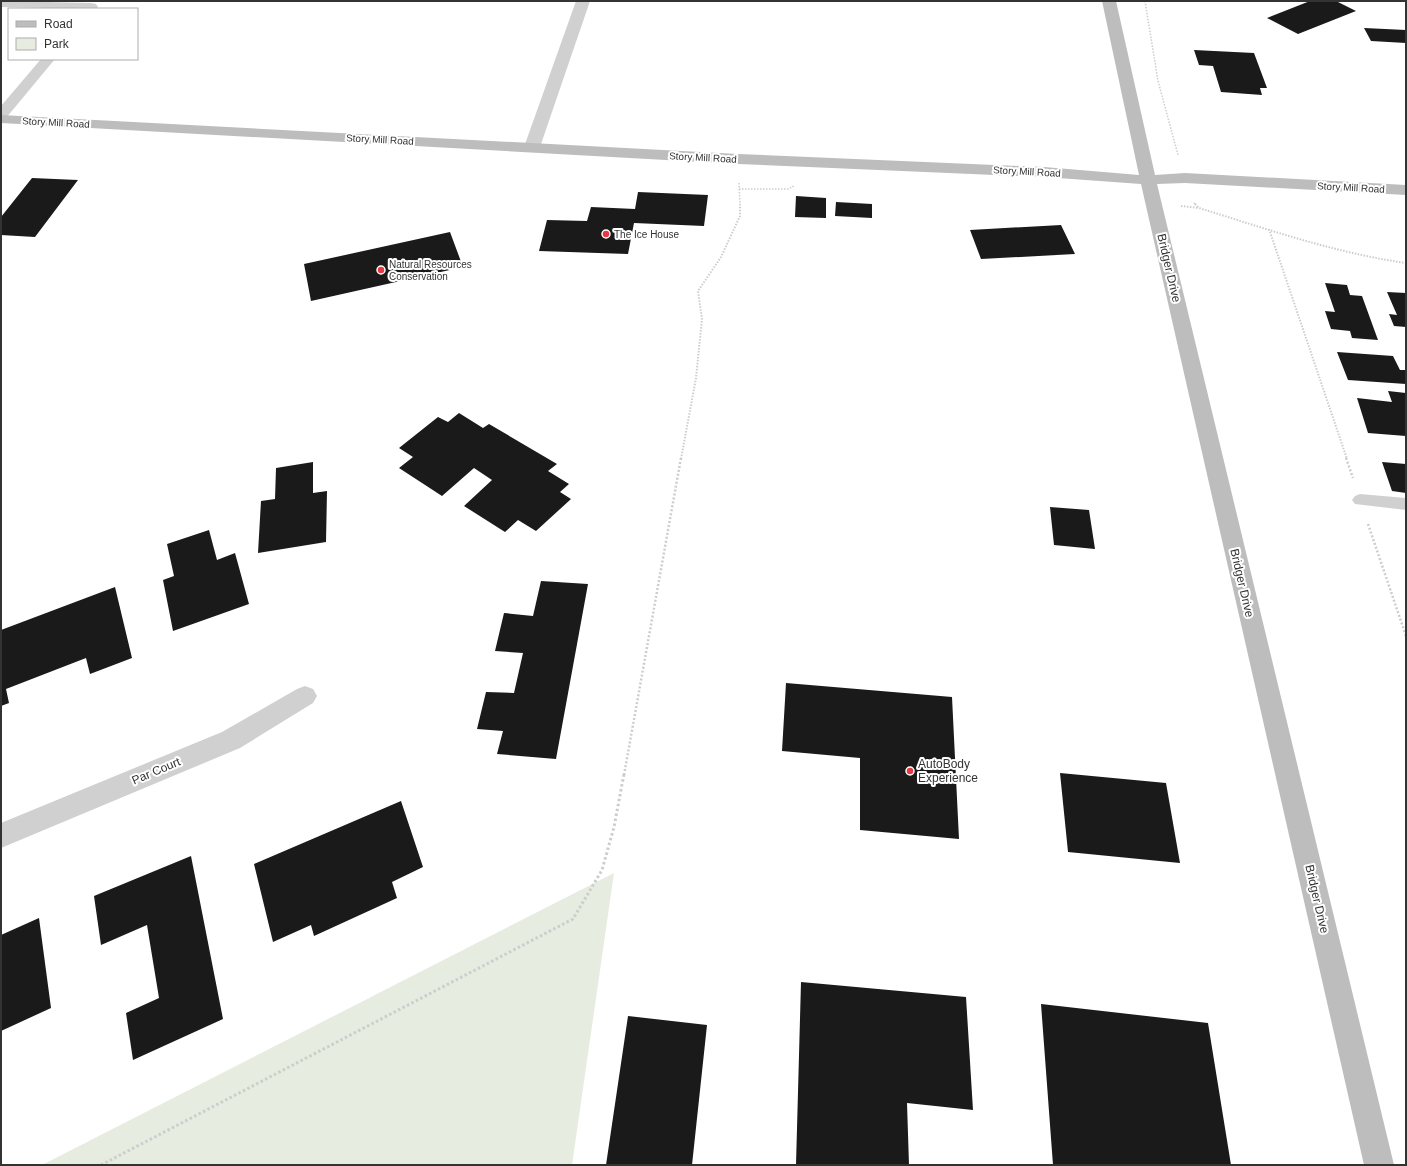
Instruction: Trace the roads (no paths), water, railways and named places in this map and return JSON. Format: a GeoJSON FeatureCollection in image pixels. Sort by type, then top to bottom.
{"type":"FeatureCollection","features":[{"type":"Feature","properties":{"kind":"street"},"geometry":{"type":"LineString","coordinates":[[532,147],[583,1]]}},
{"type":"Feature","properties":{"kind":"street","name":"Bridger Drive"},"geometry":{"type":"LineString","coordinates":[[1109,1],[1148,180],[1379,1165]]}},
{"type":"Feature","properties":{"kind":"street"},"geometry":{"type":"LineString","coordinates":[[1,3],[92,6]]}},
{"type":"Feature","properties":{"kind":"street"},"geometry":{"type":"LineString","coordinates":[[1,115],[47,60]]}},
{"type":"Feature","properties":{"kind":"street","name":"Story Mill Road"},"geometry":{"type":"LineString","coordinates":[[1,119],[738,158],[1044,172],[1148,180],[1185,178],[1406,190]]}},
{"type":"Feature","properties":{"kind":"street","name":"Par Court"},"geometry":{"type":"LineString","coordinates":[[1,836],[231,740],[306,696]]}},
{"type":"Feature","properties":{"kind":"lane"},"geometry":{"type":"LineString","coordinates":[[1360,500],[1406,504]]}},
{"type":"Feature","properties":{"kind":"place","name":"The Ice House"},"geometry":{"type":"Point","coordinates":[606,234]}},
{"type":"Feature","properties":{"kind":"place","name":"Natural Resources Conservation"},"geometry":{"type":"Point","coordinates":[381,270]}},
{"type":"Feature","properties":{"kind":"place","name":"AutoBody Experience"},"geometry":{"type":"Point","coordinates":[910,771]}}]}
